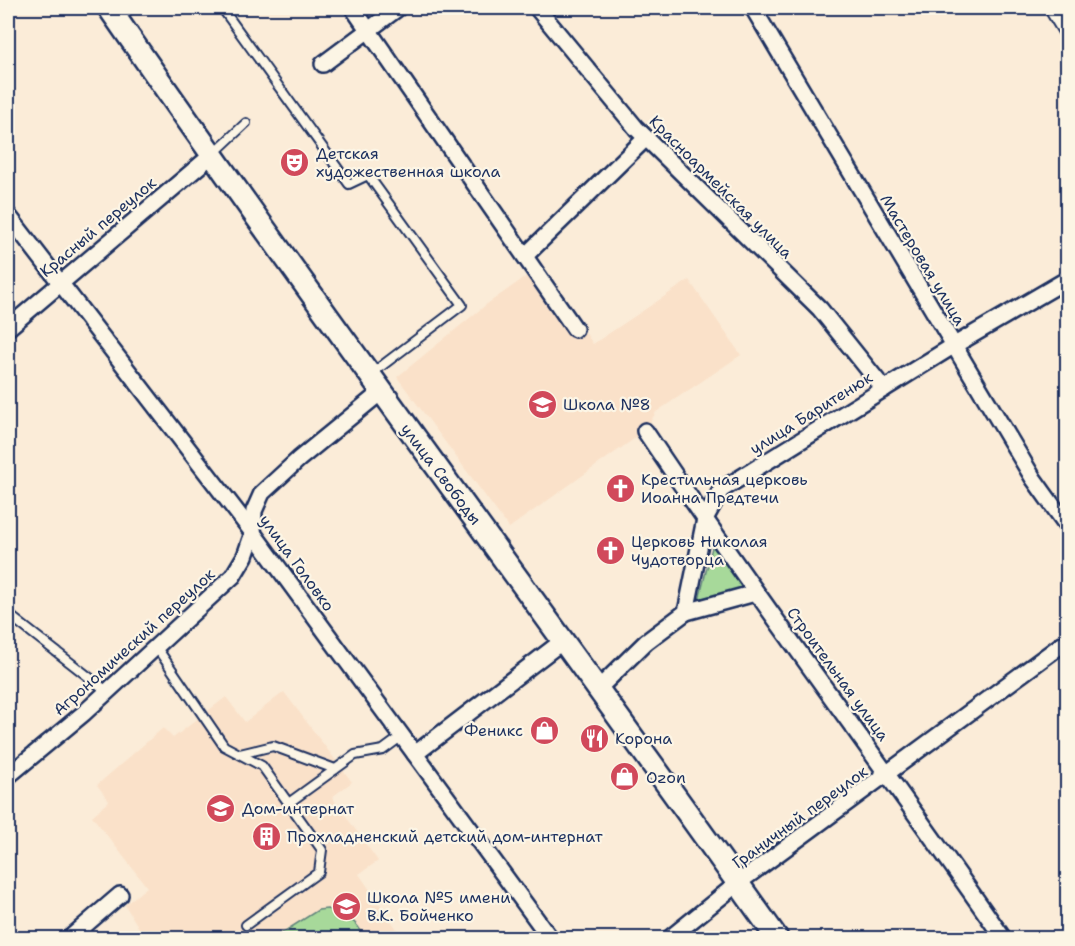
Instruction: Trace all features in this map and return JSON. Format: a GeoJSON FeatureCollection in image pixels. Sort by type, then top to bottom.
{"type":"FeatureCollection","features":[{"type":"Feature","properties":{"kind":"main road","name":"улица Свободы"},"geometry":{"type":"LineString","coordinates":[[119,11],[212,155],[375,384],[599,688],[777,939]]}},
{"type":"Feature","properties":{"kind":"street"},"geometry":{"type":"LineString","coordinates":[[353,8],[370,29],[575,329]]}},
{"type":"Feature","properties":{"kind":"street"},"geometry":{"type":"LineString","coordinates":[[323,64],[398,8]]}},
{"type":"Feature","properties":{"kind":"street","name":"Красноармейская улица"},"geometry":{"type":"LineString","coordinates":[[537,8],[646,138],[820,309],[884,389]]}},
{"type":"Feature","properties":{"kind":"street","name":"Мастеровая улица"},"geometry":{"type":"LineString","coordinates":[[753,8],[1033,478],[1068,527]]}},
{"type":"Feature","properties":{"kind":"street"},"geometry":{"type":"LineString","coordinates":[[1054,8],[1068,31]]}},
{"type":"Feature","properties":{"kind":"street"},"geometry":{"type":"LineString","coordinates":[[525,256],[646,138]]}},
{"type":"Feature","properties":{"kind":"street","name":"Красный переулок"},"geometry":{"type":"LineString","coordinates":[[8,328],[212,155]]}},
{"type":"Feature","properties":{"kind":"street","name":"улица Головко"},"geometry":{"type":"LineString","coordinates":[[8,215],[253,533],[550,939]]}},
{"type":"Feature","properties":{"kind":"street","name":"улица Баритенюк"},"geometry":{"type":"LineString","coordinates":[[687,612],[705,519],[721,490],[953,346],[1068,279]]}},
{"type":"Feature","properties":{"kind":"street","name":"Агрономический переулок"},"geometry":{"type":"LineString","coordinates":[[8,776],[108,692],[233,576],[245,556],[253,533],[254,512],[262,493],[375,384]]}},
{"type":"Feature","properties":{"kind":"street","name":"Строительная улица"},"geometry":{"type":"LineString","coordinates":[[645,430],[755,593],[889,774],[1003,939]]}},
{"type":"Feature","properties":{"kind":"street"},"geometry":{"type":"LineString","coordinates":[[599,688],[646,642],[687,612],[755,593]]}},
{"type":"Feature","properties":{"kind":"street"},"geometry":{"type":"LineString","coordinates":[[415,754],[564,640]]}},
{"type":"Feature","properties":{"kind":"street","name":"Граничный переулок"},"geometry":{"type":"LineString","coordinates":[[670,939],[738,883],[1068,640]]}},
{"type":"Feature","properties":{"kind":"street"},"geometry":{"type":"LineString","coordinates":[[70,939],[120,895]]}},
{"type":"Feature","properties":{"kind":"lane"},"geometry":{"type":"LineString","coordinates":[[222,8],[349,184],[368,176],[462,305],[375,384]]}},
{"type":"Feature","properties":{"kind":"lane"},"geometry":{"type":"LineString","coordinates":[[212,155],[246,123]]}},
{"type":"Feature","properties":{"kind":"lane"},"geometry":{"type":"LineString","coordinates":[[8,614],[108,692]]}},
{"type":"Feature","properties":{"kind":"lane"},"geometry":{"type":"LineString","coordinates":[[157,648],[224,746],[261,766],[290,802],[322,850],[319,872],[246,925]]}},
{"type":"Feature","properties":{"kind":"lane"},"geometry":{"type":"LineString","coordinates":[[290,802],[355,755],[383,750],[402,736]]}},
{"type":"Feature","properties":{"kind":"lane"},"geometry":{"type":"LineString","coordinates":[[240,754],[273,746],[335,770]]}},
{"type":"Feature","properties":{"kind":"shaded area","name":"Школа №8"},"geometry":{"type":"Polygon","coordinates":[[[541,266],[593,344],[689,280],[741,355],[656,412],[645,431],[509,528],[397,377],[487,304],[541,266]]]}},
{"type":"Feature","properties":{"kind":"shaded area","name":"Дом-интернат"},"geometry":{"type":"Polygon","coordinates":[[[284,692],[352,782],[332,797],[378,861],[359,874],[403,938],[145,938],[125,905],[147,887],[92,816],[109,801],[97,785],[163,728],[173,738],[226,697],[245,722],[284,692]]]}},
{"type":"Feature","properties":{"kind":"green space"},"geometry":{"type":"Polygon","coordinates":[[[713,543],[741,585],[741,590],[698,604],[713,543]]]}},
{"type":"Feature","properties":{"kind":"green space"},"geometry":{"type":"Polygon","coordinates":[[[327,909],[350,919],[365,938],[274,938],[318,910],[327,909]]]}},
{"type":"Feature","properties":{"kind":"place","name":"Детская художественная школа"},"geometry":{"type":"Point","coordinates":[295,162]}},
{"type":"Feature","properties":{"kind":"place","name":"Школа №8"},"geometry":{"type":"Point","coordinates":[542,404]}},
{"type":"Feature","properties":{"kind":"place","name":"Крестильная церковь Иоанна Предтечи"},"geometry":{"type":"Point","coordinates":[620,488]}},
{"type":"Feature","properties":{"kind":"place","name":"Церковь Николая Чудотворца"},"geometry":{"type":"Point","coordinates":[610,550]}},
{"type":"Feature","properties":{"kind":"place","name":"Феникс"},"geometry":{"type":"Point","coordinates":[544,730]}},
{"type":"Feature","properties":{"kind":"place","name":"Корона"},"geometry":{"type":"Point","coordinates":[594,738]}},
{"type":"Feature","properties":{"kind":"place","name":"Ozon"},"geometry":{"type":"Point","coordinates":[625,777]}},
{"type":"Feature","properties":{"kind":"place","name":"Дом-интернат"},"geometry":{"type":"Point","coordinates":[221,808]}},
{"type":"Feature","properties":{"kind":"place","name":"Прохладненский детский дом-интернат"},"geometry":{"type":"Point","coordinates":[266,836]}},
{"type":"Feature","properties":{"kind":"place","name":"Школа №5 имени В.К. Бойченко"},"geometry":{"type":"Point","coordinates":[346,906]}}]}
